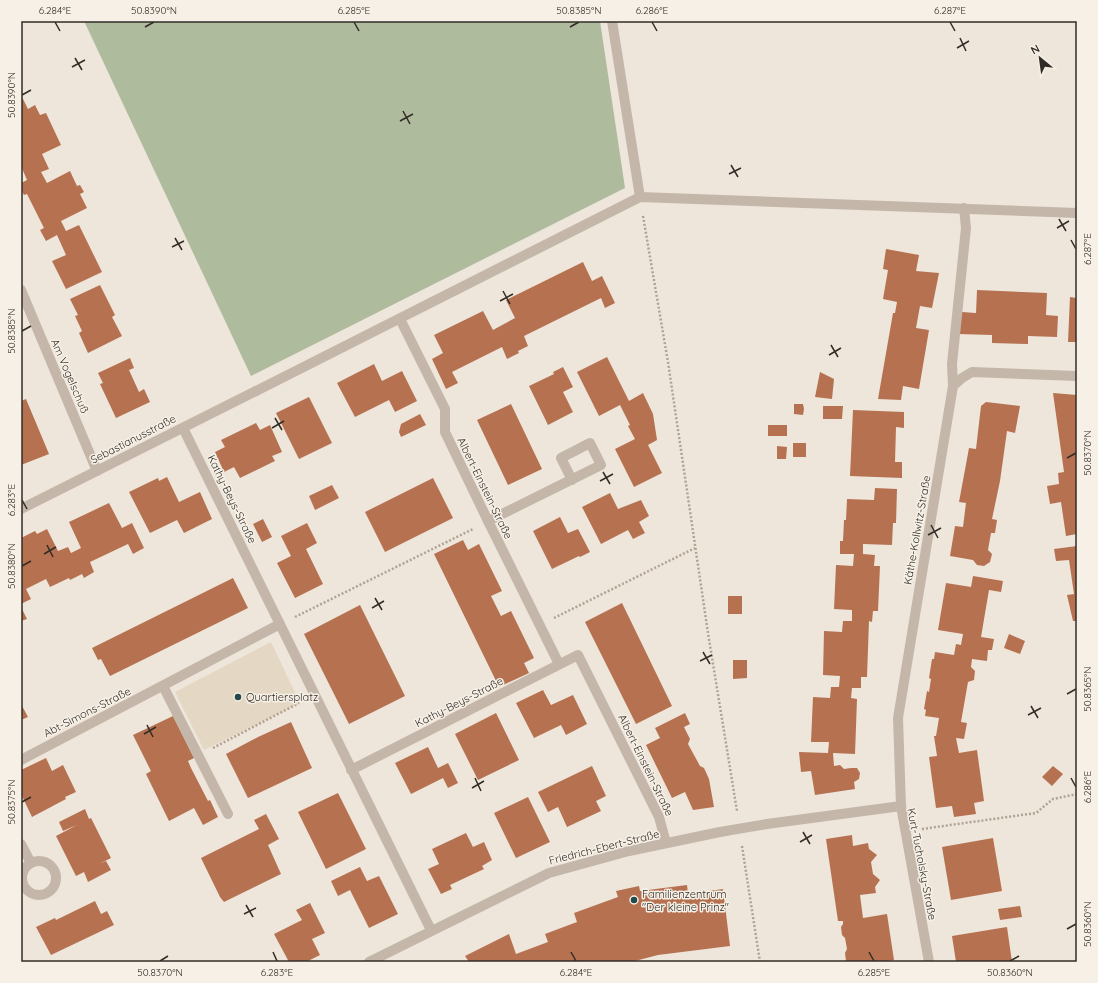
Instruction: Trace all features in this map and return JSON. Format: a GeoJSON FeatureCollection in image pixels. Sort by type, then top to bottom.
{"type":"FeatureCollection","features":[{"type":"Feature","properties":{"kind":"street"},"geometry":{"type":"LineString","coordinates":[[612,21],[640,197],[1077,213]]}},
{"type":"Feature","properties":{"kind":"street","name":"Sebastianusstraße"},"geometry":{"type":"LineString","coordinates":[[21,509],[640,197]]}},
{"type":"Feature","properties":{"kind":"street","name":"Käthe-Kollwitz-Straße"},"geometry":{"type":"LineString","coordinates":[[901,806],[898,718],[953,386],[952,364],[966,228],[964,208]]}},
{"type":"Feature","properties":{"kind":"street","name":"Am Vogelschuß"},"geometry":{"type":"LineString","coordinates":[[21,290],[97,471]]}},
{"type":"Feature","properties":{"kind":"street","name":"Albert-Einstein-Straße"},"geometry":{"type":"LineString","coordinates":[[400,319],[445,409],[445,432],[559,664]]}},
{"type":"Feature","properties":{"kind":"street"},"geometry":{"type":"LineString","coordinates":[[953,386],[972,372],[1077,376]]}},
{"type":"Feature","properties":{"kind":"street","name":"Kathy-Beys-Straße"},"geometry":{"type":"LineString","coordinates":[[183,428],[431,930]]}},
{"type":"Feature","properties":{"kind":"street"},"geometry":{"type":"LineString","coordinates":[[488,522],[572,480]]}},
{"type":"Feature","properties":{"kind":"street","name":"Abt-Simons-Straße"},"geometry":{"type":"LineString","coordinates":[[21,760],[280,624]]}},
{"type":"Feature","properties":{"kind":"street","name":"Albert-Einstein-Straße"},"geometry":{"type":"LineString","coordinates":[[578,655],[659,817],[666,844]]}},
{"type":"Feature","properties":{"kind":"street","name":"Kathy-Beys-Straße"},"geometry":{"type":"LineString","coordinates":[[351,770],[578,655]]}},
{"type":"Feature","properties":{"kind":"street"},"geometry":{"type":"LineString","coordinates":[[163,686],[228,814]]}},
{"type":"Feature","properties":{"kind":"street","name":"Kurt-Tucholsky-Straße"},"geometry":{"type":"LineString","coordinates":[[767,824],[901,806],[929,962]]}},
{"type":"Feature","properties":{"kind":"street","name":"Friedrich-Ebert-Straße"},"geometry":{"type":"LineString","coordinates":[[369,962],[549,872],[629,851],[740,828],[767,824]]}},
{"type":"Feature","properties":{"kind":"street"},"geometry":{"type":"LineString","coordinates":[[21,844],[31,863]]}},
{"type":"Feature","properties":{"kind":"path"},"geometry":{"type":"LineString","coordinates":[[640,197],[668,362],[695,548],[760,962]]}},
{"type":"Feature","properties":{"kind":"path"},"geometry":{"type":"LineString","coordinates":[[280,624],[488,522]]}},
{"type":"Feature","properties":{"kind":"path"},"geometry":{"type":"LineString","coordinates":[[540,625],[695,548]]}},
{"type":"Feature","properties":{"kind":"path"},"geometry":{"type":"LineString","coordinates":[[199,756],[300,703]]}},
{"type":"Feature","properties":{"kind":"path"},"geometry":{"type":"LineString","coordinates":[[906,832],[937,826],[1036,813],[1053,798],[1077,794]]}},
{"type":"Feature","properties":{"kind":"green space"},"geometry":{"type":"Polygon","coordinates":[[[84,21],[600,21],[625,188],[251,376],[84,21]]]}},
{"type":"Feature","properties":{"kind":"shaded area","name":"Quartiersplatz"},"geometry":{"type":"Polygon","coordinates":[[[271,642],[300,703],[204,750],[175,692],[271,642]]]}},
{"type":"Feature","properties":{"kind":"building"},"geometry":{"type":"Polygon","coordinates":[[[21,95],[28,109],[35,105],[40,115],[46,113],[61,145],[42,154],[49,169],[41,172],[47,183],[70,171],[77,186],[80,185],[84,192],[80,194],[87,208],[61,221],[66,231],[79,225],[102,272],[66,289],[52,261],[66,255],[57,235],[46,241],[40,230],[44,228],[27,194],[24,195],[21,190],[21,183],[27,180],[21,166],[21,95]]]}},
{"type":"Feature","properties":{"kind":"building"},"geometry":{"type":"Polygon","coordinates":[[[886,249],[919,255],[916,271],[939,273],[932,308],[920,306],[916,328],[929,330],[919,389],[903,386],[901,400],[878,399],[893,313],[895,313],[897,302],[883,299],[888,270],[883,269],[886,249]]]}},
{"type":"Feature","properties":{"kind":"building"},"geometry":{"type":"Polygon","coordinates":[[[583,262],[592,281],[602,276],[615,303],[605,308],[601,298],[524,336],[528,346],[518,351],[519,353],[507,359],[502,347],[452,372],[458,383],[446,389],[432,359],[443,353],[434,335],[483,311],[493,330],[515,318],[506,300],[583,262]]]}},
{"type":"Feature","properties":{"kind":"building"},"geometry":{"type":"Polygon","coordinates":[[[100,285],[115,315],[112,317],[122,336],[88,353],[79,333],[82,331],[75,316],[78,315],[70,299],[100,285]]]}},
{"type":"Feature","properties":{"kind":"building"},"geometry":{"type":"Polygon","coordinates":[[[977,290],[1047,293],[1046,315],[1058,316],[1057,337],[1028,336],[1028,344],[992,343],[992,335],[958,334],[962,312],[976,313],[977,290]]]}},
{"type":"Feature","properties":{"kind":"building"},"geometry":{"type":"Polygon","coordinates":[[[1070,297],[1077,298],[1077,342],[1068,342],[1070,297]]]}},
{"type":"Feature","properties":{"kind":"building"},"geometry":{"type":"Polygon","coordinates":[[[607,357],[629,401],[643,393],[653,414],[657,440],[648,445],[662,473],[634,487],[615,449],[635,439],[628,426],[630,425],[620,405],[599,416],[577,372],[607,357]]]}},
{"type":"Feature","properties":{"kind":"building"},"geometry":{"type":"Polygon","coordinates":[[[130,358],[134,368],[129,370],[139,392],[144,389],[150,402],[116,418],[100,384],[103,383],[98,373],[130,358]]]}},
{"type":"Feature","properties":{"kind":"building"},"geometry":{"type":"Polygon","coordinates":[[[374,364],[382,381],[402,371],[417,401],[395,412],[389,400],[355,417],[337,383],[374,364]]]}},
{"type":"Feature","properties":{"kind":"building"},"geometry":{"type":"Polygon","coordinates":[[[563,367],[573,387],[563,392],[573,412],[548,425],[529,386],[554,374],[553,372],[563,367]]]}},
{"type":"Feature","properties":{"kind":"building"},"geometry":{"type":"Polygon","coordinates":[[[820,372],[834,379],[832,399],[815,397],[820,372]]]}},
{"type":"Feature","properties":{"kind":"building"},"geometry":{"type":"Polygon","coordinates":[[[1053,393],[1077,395],[1077,534],[1066,536],[1061,502],[1050,504],[1047,486],[1059,484],[1058,473],[1064,472],[1053,393]]]}},
{"type":"Feature","properties":{"kind":"building"},"geometry":{"type":"Polygon","coordinates":[[[309,397],[332,443],[299,459],[276,413],[309,397]]]}},
{"type":"Feature","properties":{"kind":"building"},"geometry":{"type":"Polygon","coordinates":[[[26,399],[49,454],[21,465],[21,401],[26,399]]]}},
{"type":"Feature","properties":{"kind":"building"},"geometry":{"type":"Polygon","coordinates":[[[986,402],[1020,406],[1015,433],[1007,431],[1000,481],[992,519],[997,520],[995,533],[991,533],[988,550],[992,554],[990,562],[984,566],[977,565],[973,560],[950,556],[955,526],[963,527],[966,503],[959,502],[969,448],[976,449],[981,406],[986,402]]]}},
{"type":"Feature","properties":{"kind":"building"},"geometry":{"type":"Polygon","coordinates":[[[511,404],[542,469],[508,485],[477,420],[511,404]]]}},
{"type":"Feature","properties":{"kind":"building"},"geometry":{"type":"Polygon","coordinates":[[[794,404],[803,404],[803,415],[794,414],[794,404]]]}},
{"type":"Feature","properties":{"kind":"building"},"geometry":{"type":"Polygon","coordinates":[[[823,406],[843,406],[842,419],[823,419],[823,406]]]}},
{"type":"Feature","properties":{"kind":"building"},"geometry":{"type":"Polygon","coordinates":[[[853,410],[904,412],[904,428],[896,427],[895,462],[902,462],[902,478],[850,476],[853,410]]]}},
{"type":"Feature","properties":{"kind":"building"},"geometry":{"type":"Polygon","coordinates":[[[420,414],[426,425],[401,437],[399,432],[401,424],[420,414]]]}},
{"type":"Feature","properties":{"kind":"building"},"geometry":{"type":"Polygon","coordinates":[[[256,423],[260,430],[270,425],[282,452],[272,456],[275,461],[240,478],[234,467],[224,472],[215,452],[225,447],[221,440],[256,423]]]}},
{"type":"Feature","properties":{"kind":"building"},"geometry":{"type":"Polygon","coordinates":[[[768,425],[787,425],[787,436],[768,436],[768,425]]]}},
{"type":"Feature","properties":{"kind":"building"},"geometry":{"type":"Polygon","coordinates":[[[793,443],[806,443],[806,457],[793,457],[793,443]]]}},
{"type":"Feature","properties":{"kind":"building"},"geometry":{"type":"Polygon","coordinates":[[[777,446],[787,447],[786,459],[777,459],[777,446]]]}},
{"type":"Feature","properties":{"kind":"building"},"geometry":{"type":"Polygon","coordinates":[[[167,477],[179,502],[200,492],[212,519],[184,533],[177,520],[150,533],[129,492],[158,478],[159,481],[167,477]]]}},
{"type":"Feature","properties":{"kind":"building"},"geometry":{"type":"Polygon","coordinates":[[[433,478],[453,518],[385,552],[365,512],[433,478]]]}},
{"type":"Feature","properties":{"kind":"building"},"geometry":{"type":"Polygon","coordinates":[[[332,485],[339,498],[315,510],[309,496],[332,485]]]}},
{"type":"Feature","properties":{"kind":"building"},"geometry":{"type":"Polygon","coordinates":[[[875,488],[897,489],[896,523],[893,523],[892,545],[863,544],[863,554],[875,555],[874,566],[880,566],[878,611],[873,611],[872,622],[869,621],[867,677],[861,677],[861,688],[852,688],[851,698],[857,699],[855,754],[833,753],[834,766],[840,765],[844,769],[857,768],[860,773],[859,779],[854,782],[855,789],[815,795],[811,771],[801,772],[799,752],[828,753],[829,742],[811,742],[813,697],[830,698],[831,687],[839,687],[840,676],[823,675],[824,631],[842,632],[843,621],[852,621],[852,610],[834,609],[836,565],[853,566],[854,554],[840,554],[840,541],[843,541],[844,520],[846,520],[847,499],[874,500],[875,488]]]}},
{"type":"Feature","properties":{"kind":"building"},"geometry":{"type":"Polygon","coordinates":[[[610,493],[618,509],[641,500],[649,516],[639,522],[645,533],[633,539],[628,530],[601,544],[582,507],[610,493]]]}},
{"type":"Feature","properties":{"kind":"building"},"geometry":{"type":"Polygon","coordinates":[[[109,503],[122,528],[132,523],[144,548],[133,554],[128,544],[90,562],[94,572],[84,578],[82,574],[50,587],[46,579],[26,589],[31,599],[21,604],[21,538],[35,531],[37,534],[47,529],[58,551],[68,547],[71,553],[81,548],[69,522],[109,503]]]}},
{"type":"Feature","properties":{"kind":"building"},"geometry":{"type":"Polygon","coordinates":[[[560,517],[568,533],[578,529],[590,552],[552,569],[533,531],[560,517]]]}},
{"type":"Feature","properties":{"kind":"building"},"geometry":{"type":"Polygon","coordinates":[[[263,519],[272,537],[262,542],[253,524],[263,519]]]}},
{"type":"Feature","properties":{"kind":"building"},"geometry":{"type":"Polygon","coordinates":[[[307,523],[317,543],[306,549],[323,584],[295,598],[277,563],[291,556],[281,536],[307,523]]]}},
{"type":"Feature","properties":{"kind":"building"},"geometry":{"type":"Polygon","coordinates":[[[463,540],[468,550],[479,544],[502,591],[491,596],[501,616],[511,611],[534,658],[524,663],[529,673],[499,687],[434,554],[463,540]]]}},
{"type":"Feature","properties":{"kind":"building"},"geometry":{"type":"Polygon","coordinates":[[[1077,546],[1077,621],[1073,621],[1067,595],[1074,594],[1069,560],[1056,561],[1054,549],[1077,546]]]}},
{"type":"Feature","properties":{"kind":"building"},"geometry":{"type":"Polygon","coordinates":[[[973,576],[1003,581],[1001,592],[989,590],[981,637],[994,639],[992,650],[988,650],[987,661],[972,659],[971,667],[975,671],[974,680],[968,682],[961,722],[967,723],[964,739],[956,738],[959,753],[977,750],[984,801],[974,803],[976,814],[954,817],[952,806],[936,808],[929,757],[937,756],[934,736],[936,736],[939,718],[925,716],[926,710],[924,709],[927,691],[929,692],[931,679],[929,678],[932,659],[934,659],[935,652],[954,655],[956,644],[961,645],[963,634],[938,630],[946,583],[971,587],[973,576]]]}},
{"type":"Feature","properties":{"kind":"building"},"geometry":{"type":"Polygon","coordinates":[[[233,578],[248,608],[110,676],[101,659],[98,660],[92,648],[233,578]]]}},
{"type":"Feature","properties":{"kind":"building"},"geometry":{"type":"Polygon","coordinates":[[[728,596],[742,596],[742,614],[728,614],[728,596]]]}},
{"type":"Feature","properties":{"kind":"building"},"geometry":{"type":"Polygon","coordinates":[[[622,603],[672,706],[636,724],[585,622],[622,603]]]}},
{"type":"Feature","properties":{"kind":"building"},"geometry":{"type":"Polygon","coordinates":[[[360,605],[405,696],[349,724],[304,634],[360,605]]]}},
{"type":"Feature","properties":{"kind":"building"},"geometry":{"type":"Polygon","coordinates":[[[21,607],[27,619],[21,621],[21,607]]]}},
{"type":"Feature","properties":{"kind":"building"},"geometry":{"type":"Polygon","coordinates":[[[1009,634],[1025,641],[1020,654],[1004,648],[1009,634]]]}},
{"type":"Feature","properties":{"kind":"building"},"geometry":{"type":"Polygon","coordinates":[[[733,660],[747,660],[747,678],[733,679],[733,660]]]}},
{"type":"Feature","properties":{"kind":"building"},"geometry":{"type":"Polygon","coordinates":[[[543,690],[551,705],[573,695],[587,724],[566,735],[561,725],[534,738],[516,703],[543,690]]]}},
{"type":"Feature","properties":{"kind":"building"},"geometry":{"type":"Polygon","coordinates":[[[21,704],[28,717],[21,720],[21,704]]]}},
{"type":"Feature","properties":{"kind":"building"},"geometry":{"type":"Polygon","coordinates":[[[496,713],[519,760],[478,780],[455,734],[496,713]]]}},
{"type":"Feature","properties":{"kind":"building"},"geometry":{"type":"Polygon","coordinates":[[[685,713],[690,724],[684,727],[690,739],[688,744],[700,766],[704,768],[709,779],[714,807],[693,810],[685,792],[672,798],[646,745],[660,738],[655,728],[685,713]]]}},
{"type":"Feature","properties":{"kind":"building"},"geometry":{"type":"Polygon","coordinates":[[[173,716],[194,758],[188,761],[191,768],[218,817],[203,825],[194,808],[169,821],[146,774],[151,771],[133,735],[173,716]]]}},
{"type":"Feature","properties":{"kind":"building"},"geometry":{"type":"Polygon","coordinates":[[[291,722],[312,768],[248,798],[226,754],[291,722]]]}},
{"type":"Feature","properties":{"kind":"building"},"geometry":{"type":"Polygon","coordinates":[[[428,747],[438,768],[448,763],[458,783],[448,788],[443,778],[411,794],[395,763],[428,747]]]}},
{"type":"Feature","properties":{"kind":"building"},"geometry":{"type":"Polygon","coordinates":[[[46,758],[52,771],[63,765],[76,792],[32,817],[21,794],[21,770],[46,758]]]}},
{"type":"Feature","properties":{"kind":"building"},"geometry":{"type":"Polygon","coordinates":[[[592,766],[606,796],[596,801],[601,811],[567,827],[558,807],[548,812],[538,792],[592,766]]]}},
{"type":"Feature","properties":{"kind":"building"},"geometry":{"type":"Polygon","coordinates":[[[1053,766],[1063,774],[1052,786],[1042,777],[1053,766]]]}},
{"type":"Feature","properties":{"kind":"building"},"geometry":{"type":"Polygon","coordinates":[[[338,793],[366,849],[326,869],[298,812],[338,793]]]}},
{"type":"Feature","properties":{"kind":"building"},"geometry":{"type":"Polygon","coordinates":[[[528,797],[550,842],[516,858],[494,813],[528,797]]]}},
{"type":"Feature","properties":{"kind":"building"},"geometry":{"type":"Polygon","coordinates":[[[85,809],[111,858],[99,864],[106,861],[111,870],[88,882],[84,872],[76,876],[56,836],[77,825],[63,831],[59,822],[85,809]]]}},
{"type":"Feature","properties":{"kind":"building"},"geometry":{"type":"Polygon","coordinates":[[[266,814],[279,839],[268,845],[281,874],[224,902],[220,897],[201,858],[259,829],[254,820],[266,814]]]}},
{"type":"Feature","properties":{"kind":"building"},"geometry":{"type":"Polygon","coordinates":[[[466,833],[473,847],[484,842],[492,860],[482,866],[484,869],[450,885],[452,889],[441,894],[428,869],[439,864],[432,849],[466,833]]]}},
{"type":"Feature","properties":{"kind":"building"},"geometry":{"type":"Polygon","coordinates":[[[852,835],[853,846],[868,843],[869,849],[877,855],[871,862],[873,874],[880,880],[875,887],[876,893],[860,895],[863,918],[887,914],[894,960],[881,962],[846,961],[845,953],[847,949],[841,927],[843,921],[838,921],[826,839],[852,835]]]}},
{"type":"Feature","properties":{"kind":"building"},"geometry":{"type":"Polygon","coordinates":[[[993,838],[1002,891],[951,900],[942,847],[993,838]]]}},
{"type":"Feature","properties":{"kind":"building"},"geometry":{"type":"Polygon","coordinates":[[[360,867],[367,881],[379,876],[398,914],[369,928],[350,890],[338,896],[331,881],[360,867]]]}},
{"type":"Feature","properties":{"kind":"building"},"geometry":{"type":"Polygon","coordinates":[[[687,885],[688,894],[723,889],[730,946],[658,955],[631,962],[469,962],[465,956],[509,934],[516,954],[548,942],[545,934],[577,922],[574,913],[618,897],[616,891],[639,886],[640,891],[687,885]]]}},
{"type":"Feature","properties":{"kind":"building"},"geometry":{"type":"Polygon","coordinates":[[[95,901],[101,914],[107,911],[114,925],[51,955],[36,927],[55,918],[56,920],[95,901]]]}},
{"type":"Feature","properties":{"kind":"building"},"geometry":{"type":"Polygon","coordinates":[[[310,903],[325,933],[312,939],[320,955],[306,962],[289,962],[274,934],[302,920],[296,910],[310,903]]]}},
{"type":"Feature","properties":{"kind":"building"},"geometry":{"type":"Polygon","coordinates":[[[1020,906],[1022,917],[1000,920],[998,909],[1020,906]]]}},
{"type":"Feature","properties":{"kind":"building"},"geometry":{"type":"Polygon","coordinates":[[[1007,927],[1012,962],[956,962],[952,936],[1007,927]]]}},
{"type":"Feature","properties":{"kind":"place","name":"Quartiersplatz"},"geometry":{"type":"Point","coordinates":[238,697]}},
{"type":"Feature","properties":{"kind":"place","name":"Familienzentrum \"Der kleine Prinz\""},"geometry":{"type":"Point","coordinates":[634,900]}}]}
